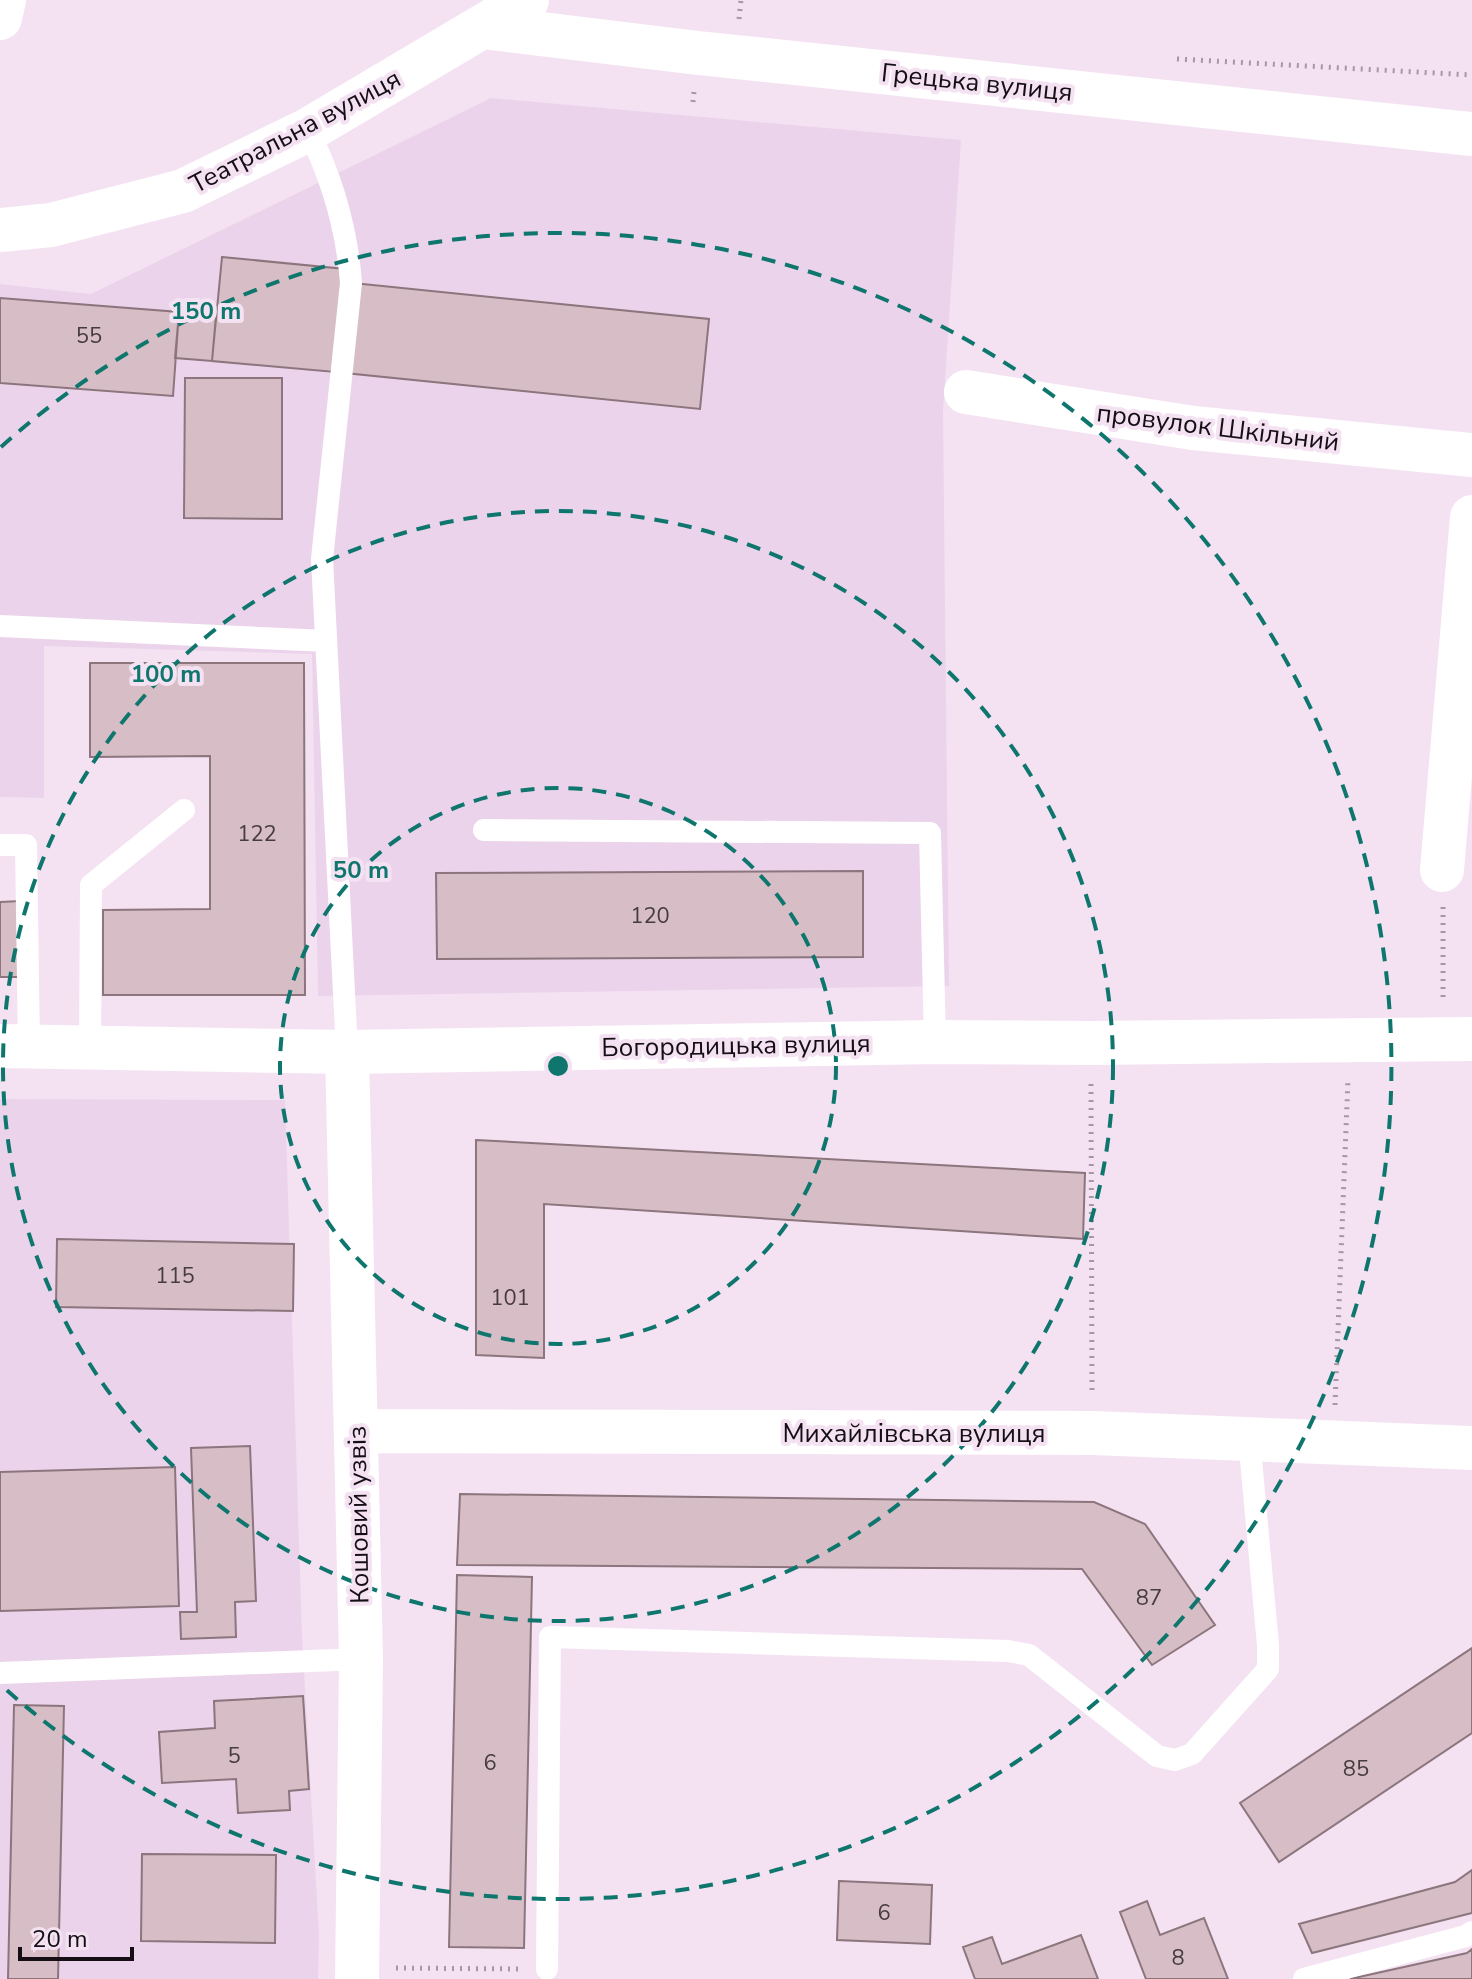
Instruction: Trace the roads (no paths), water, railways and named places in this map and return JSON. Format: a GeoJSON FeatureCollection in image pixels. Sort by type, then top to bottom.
{"type":"FeatureCollection","features":[{"type":"Feature","properties":{"kind":"street"},"geometry":{"type":"LineString","coordinates":[[0,18],[4,0]]}},
{"type":"Feature","properties":{"kind":"street","name":"Театральна вулиця"},"geometry":{"type":"LineString","coordinates":[[0,230],[51,225],[183,191],[308,130],[527,0]]}},
{"type":"Feature","properties":{"kind":"street","name":"Грецька вулиця"},"geometry":{"type":"LineString","coordinates":[[483,27],[698,53],[1472,134]]}},
{"type":"Feature","properties":{"kind":"street","name":"провулок Шкільний"},"geometry":{"type":"LineString","coordinates":[[966,392],[1193,428],[1472,455]]}},
{"type":"Feature","properties":{"kind":"street"},"geometry":{"type":"LineString","coordinates":[[1442,870],[1472,517]]}},
{"type":"Feature","properties":{"kind":"street","name":"Богородицька вулиця"},"geometry":{"type":"LineString","coordinates":[[15,1046],[347,1052],[935,1042],[1458,1039]]}},
{"type":"Feature","properties":{"kind":"street","name":"Кошовий узвіз"},"geometry":{"type":"LineString","coordinates":[[347,1052],[361,1659],[357,1974]]}},
{"type":"Feature","properties":{"kind":"street","name":"Михайлівська вулиця"},"geometry":{"type":"LineString","coordinates":[[356,1431],[1093,1433],[1472,1448]]}},
{"type":"Feature","properties":{"kind":"lane"},"geometry":{"type":"LineString","coordinates":[[308,130],[325,163],[348,249],[351,283],[322,559],[347,1052]]}},
{"type":"Feature","properties":{"kind":"lane"},"geometry":{"type":"LineString","coordinates":[[0,626],[326,641]]}},
{"type":"Feature","properties":{"kind":"lane"},"geometry":{"type":"LineString","coordinates":[[90,1048],[91,885],[184,810]]}},
{"type":"Feature","properties":{"kind":"lane"},"geometry":{"type":"LineString","coordinates":[[484,830],[930,833],[935,1042]]}},
{"type":"Feature","properties":{"kind":"lane"},"geometry":{"type":"LineString","coordinates":[[0,845],[26,845],[15,1046]]}},
{"type":"Feature","properties":{"kind":"lane"},"geometry":{"type":"LineString","coordinates":[[547,1969],[550,1637],[1008,1651],[1029,1655],[1157,1756],[1175,1760],[1192,1754],[1268,1669],[1249,1438]]}},
{"type":"Feature","properties":{"kind":"lane"},"geometry":{"type":"LineString","coordinates":[[0,1673],[361,1659]]}},
{"type":"Feature","properties":{"kind":"lane"},"geometry":{"type":"LineString","coordinates":[[1304,1979],[1472,1932]]}}]}
